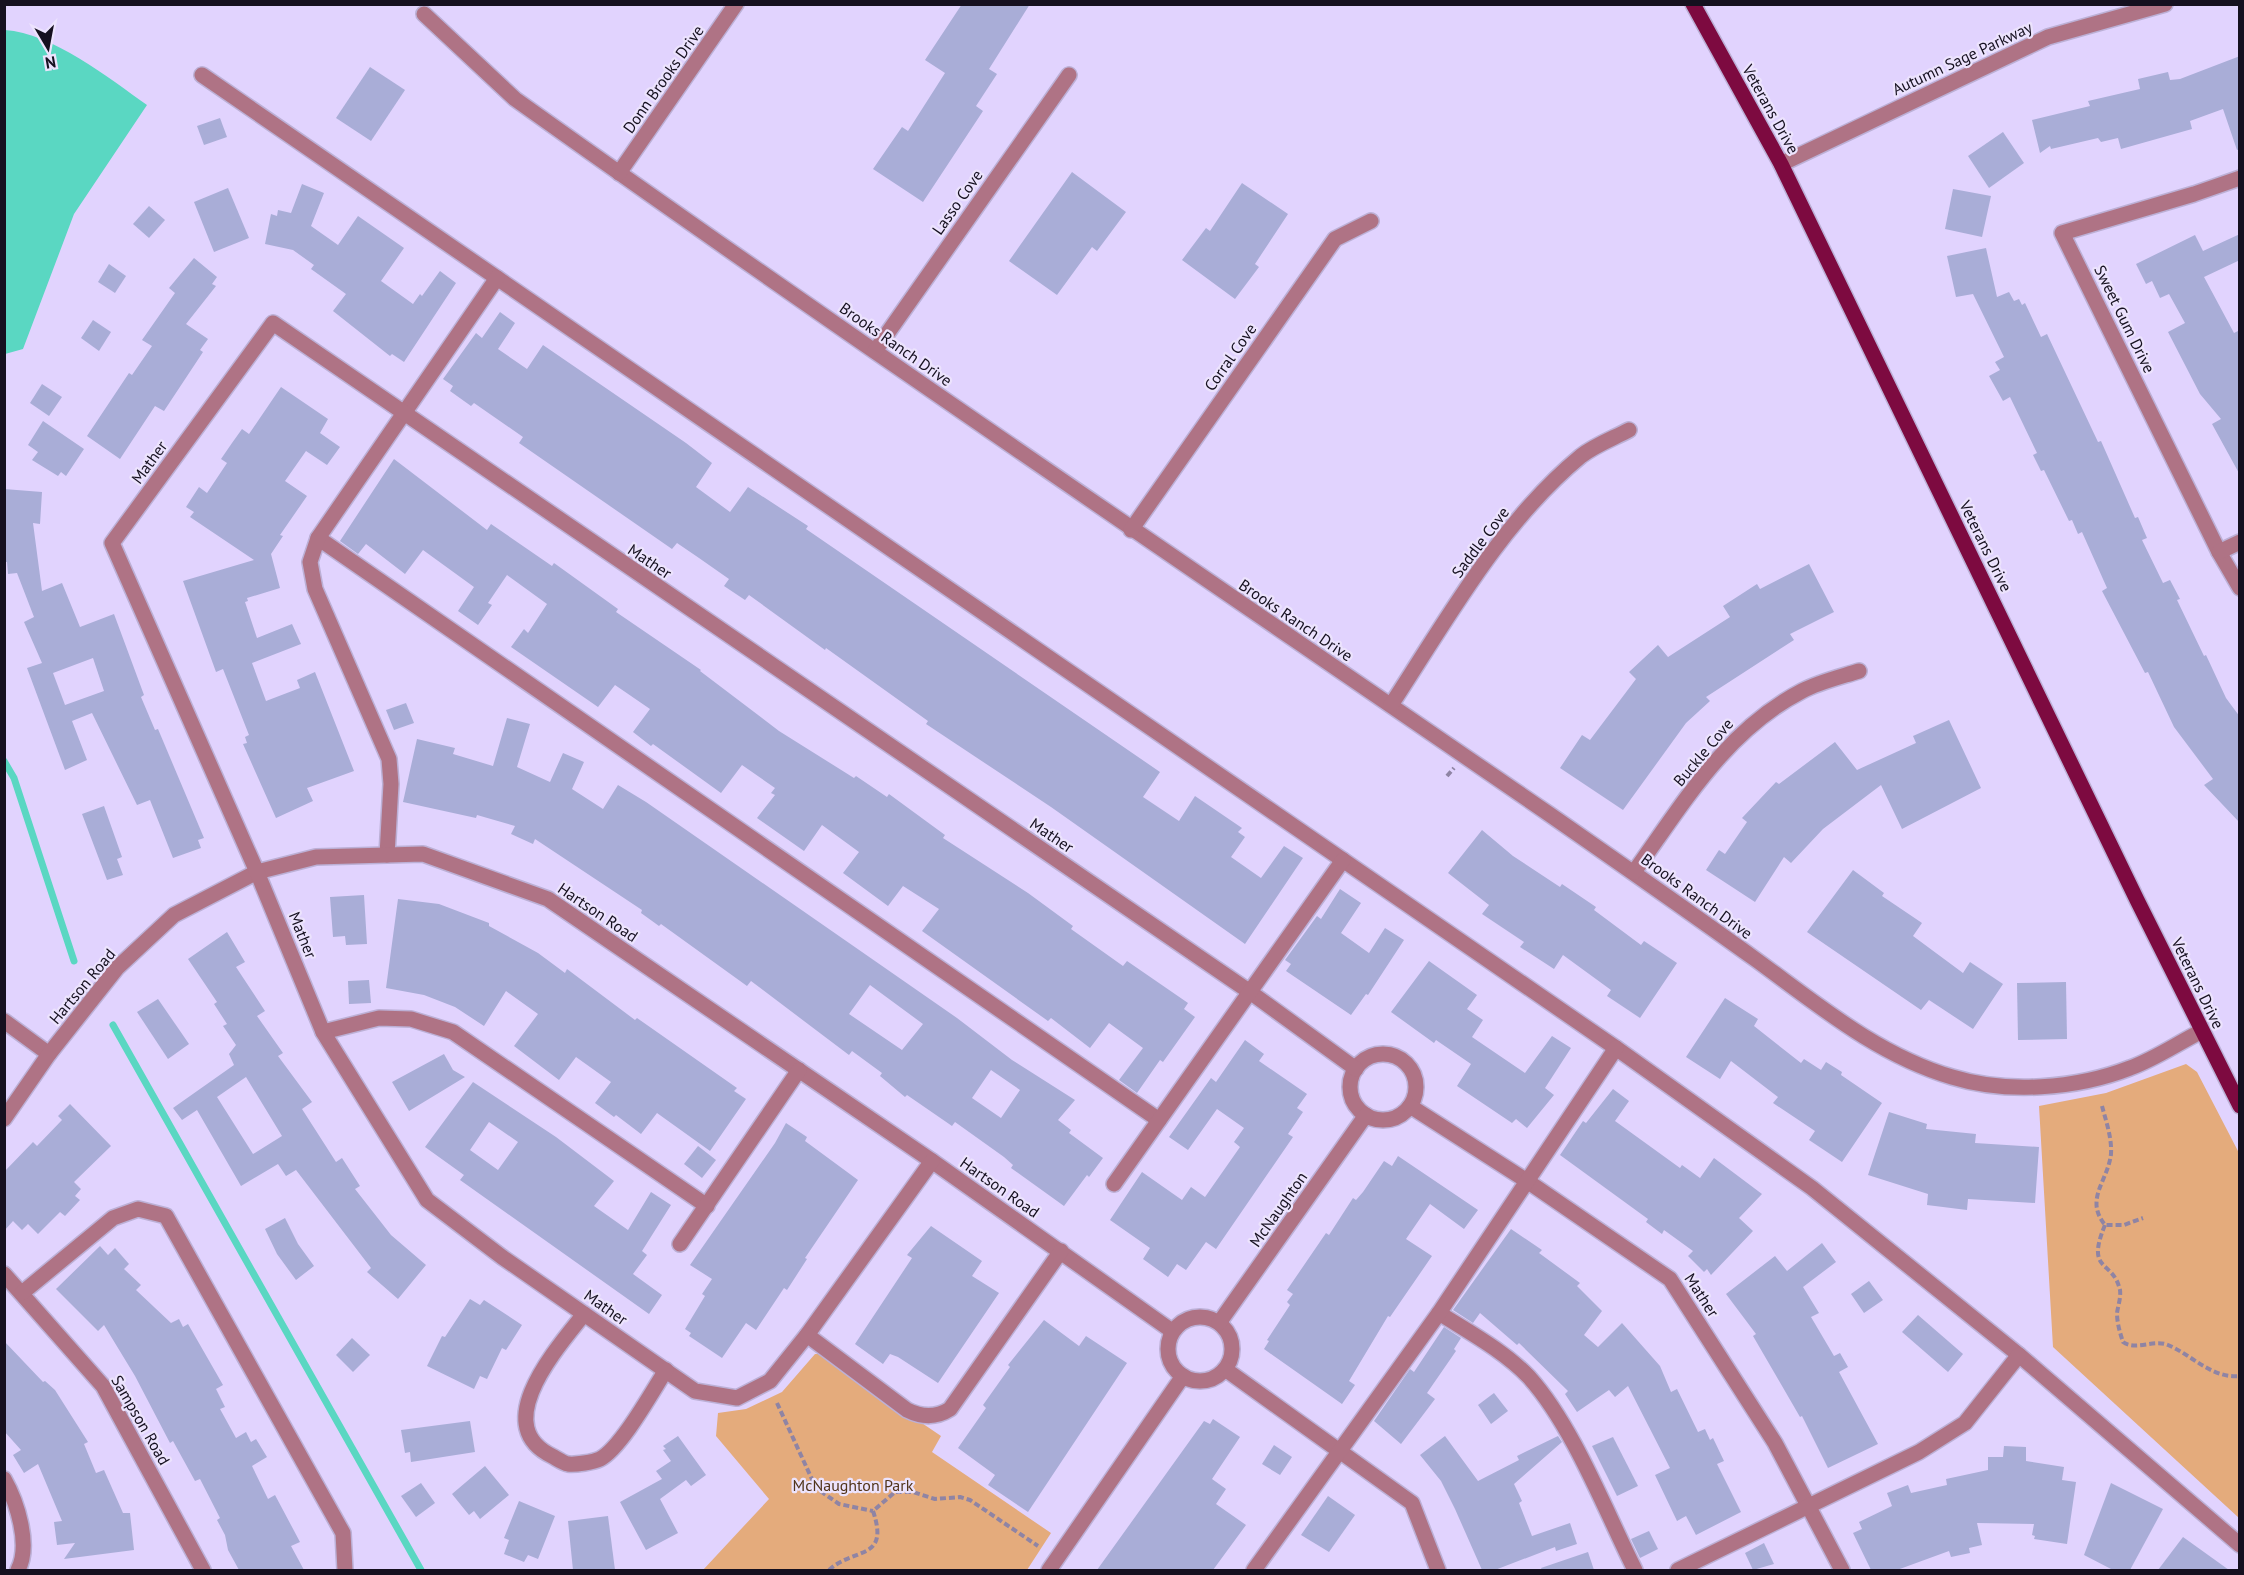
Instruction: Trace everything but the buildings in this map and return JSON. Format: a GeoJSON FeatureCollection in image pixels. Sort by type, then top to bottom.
{"type":"FeatureCollection","features":[{"type":"Feature","properties":{"kind":"main road","name":"Veterans Drive"},"geometry":{"type":"LineString","coordinates":[[1693,4],[1781,164],[2240,1106]]}},
{"type":"Feature","properties":{"kind":"street","name":"Donn Brooks Drive"},"geometry":{"type":"LineString","coordinates":[[619,173],[736,4]]}},
{"type":"Feature","properties":{"kind":"street","name":"Autumn Sage Parkway"},"geometry":{"type":"LineString","coordinates":[[1781,164],[2048,38],[2165,4]]}},
{"type":"Feature","properties":{"kind":"street","name":"Brooks Ranch Drive"},"geometry":{"type":"LineString","coordinates":[[424,14],[514,99],[1131,530],[1634,872],[1854,1031],[1901,1058],[1951,1077],[1990,1086],[2046,1086],[2092,1078],[2130,1068],[2202,1031]]}},
{"type":"Feature","properties":{"kind":"street"},"geometry":{"type":"LineString","coordinates":[[202,75],[1616,1048],[1812,1188],[2019,1355],[2240,1545]]}},
{"type":"Feature","properties":{"kind":"street","name":"Lasso Cove"},"geometry":{"type":"LineString","coordinates":[[875,351],[1069,75]]}},
{"type":"Feature","properties":{"kind":"street","name":"Sweet Gum Drive"},"geometry":{"type":"LineString","coordinates":[[2240,178],[2062,233],[2219,552],[2240,588]]}},
{"type":"Feature","properties":{"kind":"street","name":"Corral Cove"},"geometry":{"type":"LineString","coordinates":[[1131,530],[1335,239],[1371,221]]}},
{"type":"Feature","properties":{"kind":"street"},"geometry":{"type":"LineString","coordinates":[[387,855],[391,784],[388,759],[315,589],[310,562],[318,538],[497,278]]}},
{"type":"Feature","properties":{"kind":"street","name":"Mather"},"geometry":{"type":"LineString","coordinates":[[932,1161],[807,1335],[770,1382],[737,1398],[695,1391],[502,1257],[427,1200],[323,1032],[257,872],[112,543],[273,323],[1250,992],[1356,1069]]}},
{"type":"Feature","properties":{"kind":"street","name":"Saddle Cove"},"geometry":{"type":"LineString","coordinates":[[1391,705],[1497,544],[1533,502],[1583,454],[1629,430]]}},
{"type":"Feature","properties":{"kind":"street"},"geometry":{"type":"LineString","coordinates":[[318,538],[1159,1120]]}},
{"type":"Feature","properties":{"kind":"street"},"geometry":{"type":"LineString","coordinates":[[2219,552],[2240,542]]}},
{"type":"Feature","properties":{"kind":"street","name":"Buckle Cove"},"geometry":{"type":"LineString","coordinates":[[1634,872],[1717,758],[1750,724],[1803,690],[1859,671]]}},
{"type":"Feature","properties":{"kind":"street","name":"Hartson Road"},"geometry":{"type":"LineString","coordinates":[[4,1119],[49,1054],[117,968],[174,915],[257,872],[316,857],[423,854],[548,899],[932,1161],[1172,1330]]}},
{"type":"Feature","properties":{"kind":"street"},"geometry":{"type":"LineString","coordinates":[[1114,1184],[1343,860]]}},
{"type":"Feature","properties":{"kind":"street"},"geometry":{"type":"LineString","coordinates":[[323,1032],[379,1018],[411,1019],[453,1032],[706,1206]]}},
{"type":"Feature","properties":{"kind":"street"},"geometry":{"type":"LineString","coordinates":[[4,1021],[49,1054]]}},
{"type":"Feature","properties":{"kind":"street"},"geometry":{"type":"LineString","coordinates":[[1254,1570],[1439,1313],[1616,1048]]}},
{"type":"Feature","properties":{"kind":"street"},"geometry":{"type":"LineString","coordinates":[[1382,1054],[1401,1058],[1414,1074],[1416,1085],[1410,1106],[1394,1119],[1375,1120],[1366,1115],[1353,1100],[1351,1089],[1356,1069],[1371,1056],[1382,1054]]}},
{"type":"Feature","properties":{"kind":"street"},"geometry":{"type":"LineString","coordinates":[[680,1244],[799,1070]]}},
{"type":"Feature","properties":{"kind":"street","name":"Mather"},"geometry":{"type":"LineString","coordinates":[[1410,1106],[1527,1181],[1670,1279],[1775,1443],[1842,1570]]}},
{"type":"Feature","properties":{"kind":"street","name":"McNaughton"},"geometry":{"type":"LineString","coordinates":[[1219,1323],[1366,1115]]}},
{"type":"Feature","properties":{"kind":"street"},"geometry":{"type":"LineString","coordinates":[[22,1293],[113,1218],[138,1209],[166,1216],[343,1533],[345,1570]]}},
{"type":"Feature","properties":{"kind":"street"},"geometry":{"type":"LineString","coordinates":[[807,1335],[907,1410],[917,1415],[944,1413],[950,1409],[1061,1251]]}},
{"type":"Feature","properties":{"kind":"street","name":"Sampson Road"},"geometry":{"type":"LineString","coordinates":[[4,1274],[103,1386],[202,1570]]}},
{"type":"Feature","properties":{"kind":"street"},"geometry":{"type":"LineString","coordinates":[[1439,1313],[1494,1349],[1528,1376],[1557,1412],[1635,1570]]}},
{"type":"Feature","properties":{"kind":"street"},"geometry":{"type":"LineString","coordinates":[[584,1314],[550,1358],[528,1398],[525,1424],[540,1451],[568,1464],[600,1459],[622,1437],[666,1370]]}},
{"type":"Feature","properties":{"kind":"street"},"geometry":{"type":"LineString","coordinates":[[1188,1318],[1211,1319],[1219,1323],[1231,1337],[1231,1359],[1225,1369],[1215,1378],[1203,1380],[1183,1376],[1169,1361],[1167,1348],[1172,1330],[1188,1318]]}},
{"type":"Feature","properties":{"kind":"street"},"geometry":{"type":"LineString","coordinates":[[1678,1570],[1918,1452],[1965,1423],[2019,1355]]}},
{"type":"Feature","properties":{"kind":"street"},"geometry":{"type":"LineString","coordinates":[[1225,1369],[1412,1503],[1438,1570]]}},
{"type":"Feature","properties":{"kind":"street"},"geometry":{"type":"LineString","coordinates":[[1049,1570],[1183,1376]]}},
{"type":"Feature","properties":{"kind":"street"},"geometry":{"type":"LineString","coordinates":[[4,1479],[21,1521],[21,1564],[18,1570]]}},
{"type":"Feature","properties":{"kind":"path"},"geometry":{"type":"LineString","coordinates":[[2102,1106],[2111,1146],[2110,1157],[2095,1202],[2096,1210],[2104,1226],[2098,1242],[2098,1258],[2117,1281],[2120,1291],[2117,1315],[2123,1342],[2131,1345],[2162,1343],[2223,1376],[2240,1376]]}},
{"type":"Feature","properties":{"kind":"path"},"geometry":{"type":"LineString","coordinates":[[2104,1226],[2124,1225],[2143,1218]]}},
{"type":"Feature","properties":{"kind":"path"},"geometry":{"type":"LineString","coordinates":[[777,1403],[816,1488],[839,1504],[873,1511]]}},
{"type":"Feature","properties":{"kind":"path"},"geometry":{"type":"LineString","coordinates":[[873,1511],[896,1492],[913,1492],[935,1498],[960,1497],[980,1505],[1038,1546]]}},
{"type":"Feature","properties":{"kind":"path"},"geometry":{"type":"LineString","coordinates":[[829,1570],[838,1561],[866,1553],[873,1546],[878,1527],[873,1511]]}},
{"type":"Feature","properties":{"kind":"green space"},"geometry":{"type":"Polygon","coordinates":[[[2186,1064],[2197,1072],[2239,1153],[2239,1518],[2053,1347],[2039,1106],[2106,1093],[2186,1064]]]}},
{"type":"Feature","properties":{"kind":"green space","name":"McNaughton Park"},"geometry":{"type":"Polygon","coordinates":[[[815,1354],[820,1354],[941,1436],[932,1452],[1051,1533],[1027,1570],[703,1570],[769,1499],[716,1436],[718,1413],[746,1409],[782,1392],[815,1354]]]}},
{"type":"Feature","properties":{"kind":"shaded area"},"geometry":{"type":"Polygon","coordinates":[[[5,30],[42,39],[61,48],[98,70],[147,105],[74,214],[23,349],[5,354],[5,30]]]}},
{"type":"Feature","properties":{"kind":"waterway"},"geometry":{"type":"LineString","coordinates":[[4,761],[14,778],[74,961]]}},
{"type":"Feature","properties":{"kind":"waterway"},"geometry":{"type":"LineString","coordinates":[[113,1025],[421,1570]]}}]}
